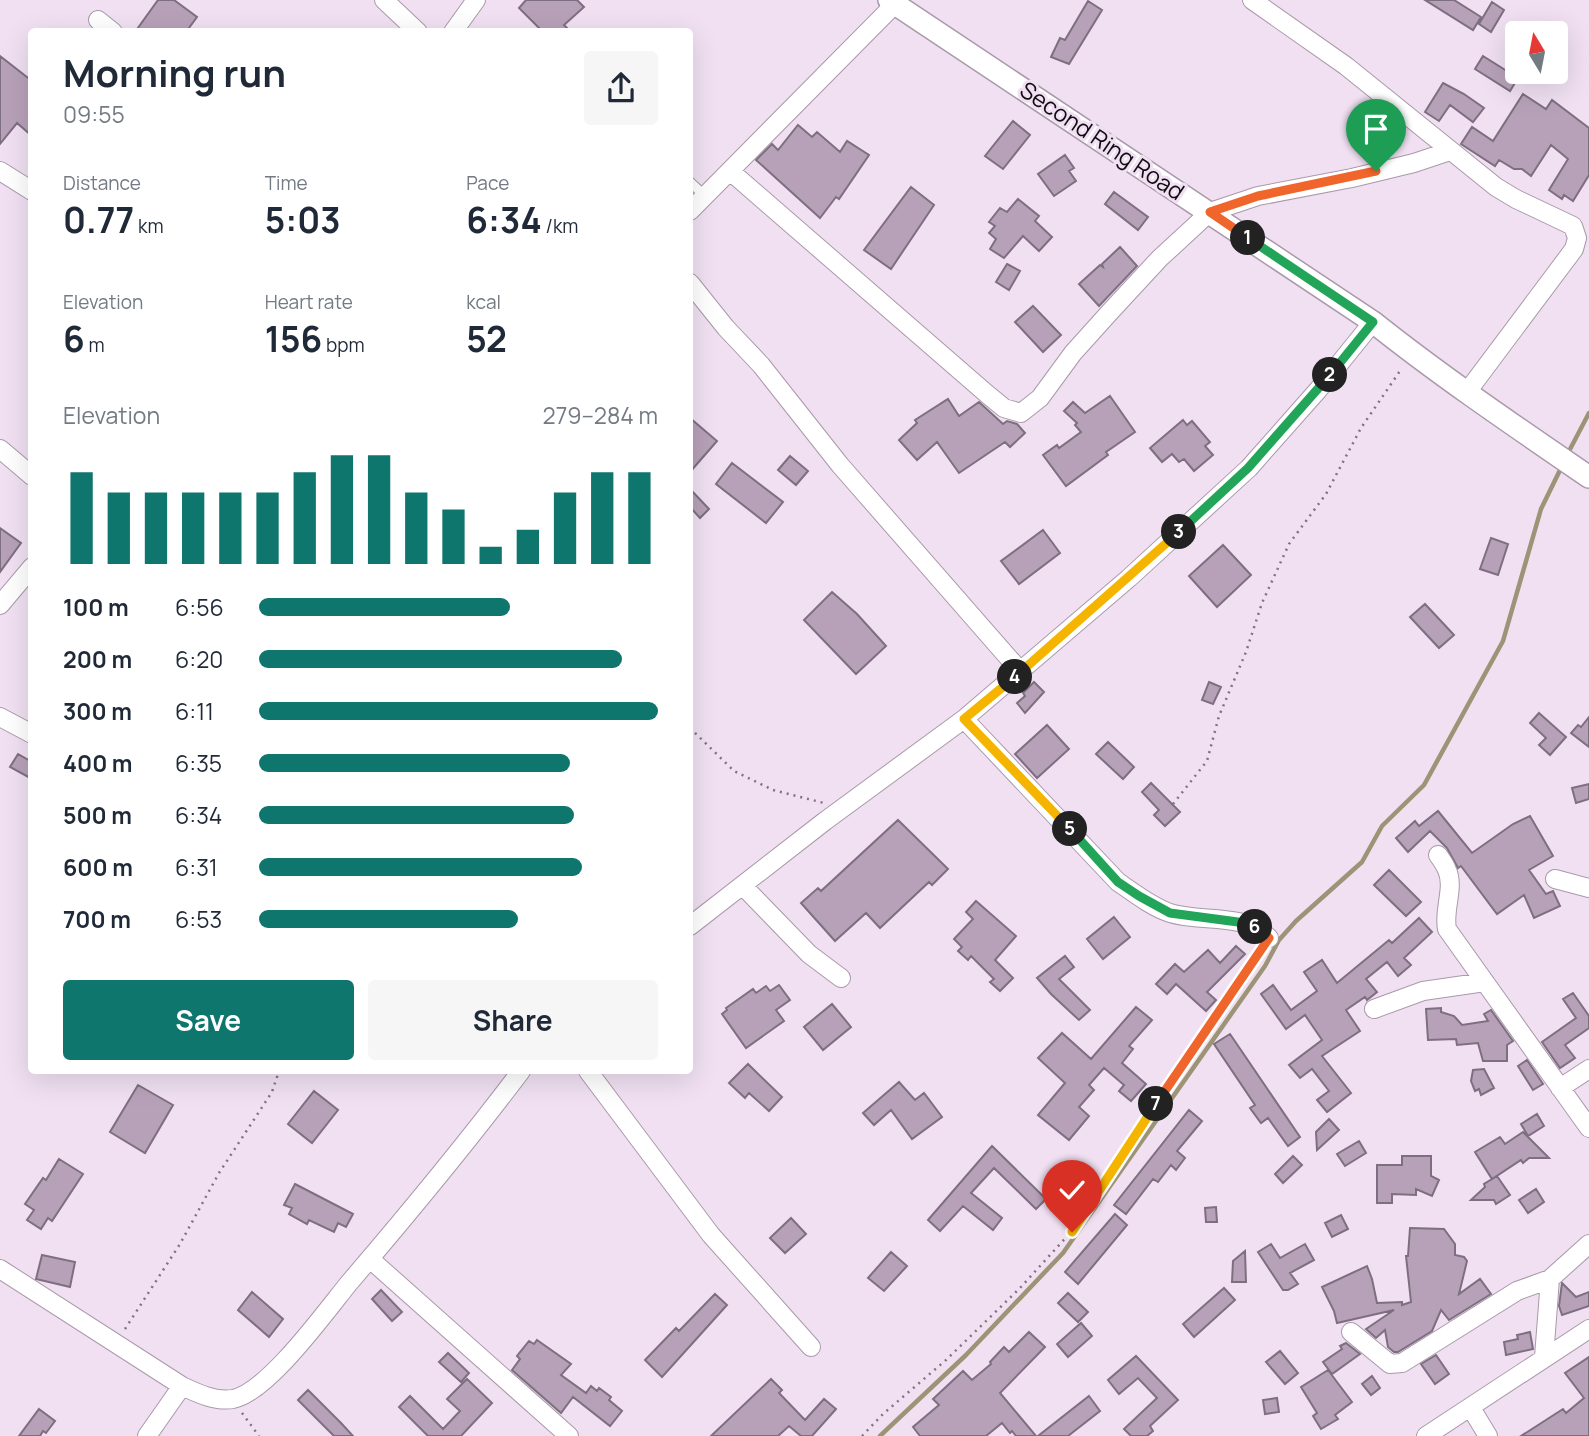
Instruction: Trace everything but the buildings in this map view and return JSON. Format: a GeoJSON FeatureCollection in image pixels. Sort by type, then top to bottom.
{"type":"FeatureCollection","features":[{"type":"Feature","properties":{"kind":"street"},"geometry":{"type":"LineString","coordinates":[[384,0],[414,28]]}},
{"type":"Feature","properties":{"kind":"street"},"geometry":{"type":"LineString","coordinates":[[456,28],[476,0]]}},
{"type":"Feature","properties":{"kind":"street"},"geometry":{"type":"LineString","coordinates":[[1252,0],[1346,66],[1496,187],[1573,226],[1577,237],[1574,249],[1467,392]]}},
{"type":"Feature","properties":{"kind":"street"},"geometry":{"type":"LineString","coordinates":[[693,208],[892,2]]}},
{"type":"Feature","properties":{"kind":"street","name":"Second Ring Road"},"geometry":{"type":"LineString","coordinates":[[892,2],[1373,322],[1412,353],[1587,475]]}},
{"type":"Feature","properties":{"kind":"street"},"geometry":{"type":"LineString","coordinates":[[98,20],[108,28]]}},
{"type":"Feature","properties":{"kind":"street"},"geometry":{"type":"LineString","coordinates":[[730,171],[986,394],[1004,408],[1021,413],[1040,398],[1073,353],[1160,258],[1210,212],[1258,196],[1414,163],[1450,151]]}},
{"type":"Feature","properties":{"kind":"street"},"geometry":{"type":"LineString","coordinates":[[0,171],[28,188]]}},
{"type":"Feature","properties":{"kind":"street"},"geometry":{"type":"LineString","coordinates":[[693,286],[761,365],[840,465],[1021,671]]}},
{"type":"Feature","properties":{"kind":"street"},"geometry":{"type":"LineString","coordinates":[[693,924],[964,719],[1129,578],[1248,468],[1318,390],[1373,322]]}},
{"type":"Feature","properties":{"kind":"street"},"geometry":{"type":"LineString","coordinates":[[0,449],[28,473]]}},
{"type":"Feature","properties":{"kind":"street"},"geometry":{"type":"LineString","coordinates":[[0,605],[28,572]]}},
{"type":"Feature","properties":{"kind":"street"},"geometry":{"type":"LineString","coordinates":[[0,717],[28,732]]}},
{"type":"Feature","properties":{"kind":"street"},"geometry":{"type":"LineString","coordinates":[[964,719],[1118,882],[1170,913],[1238,922],[1260,929],[1269,938]]}},
{"type":"Feature","properties":{"kind":"street"},"geometry":{"type":"LineString","coordinates":[[1437,855],[1448,870],[1450,878],[1445,922],[1447,929],[1589,1128]]}},
{"type":"Feature","properties":{"kind":"street"},"geometry":{"type":"LineString","coordinates":[[1555,879],[1589,888]]}},
{"type":"Feature","properties":{"kind":"street"},"geometry":{"type":"LineString","coordinates":[[743,886],[809,954],[841,978]]}},
{"type":"Feature","properties":{"kind":"street"},"geometry":{"type":"LineString","coordinates":[[1374,1009],[1423,991],[1485,982]]}},
{"type":"Feature","properties":{"kind":"street"},"geometry":{"type":"LineString","coordinates":[[1560,1088],[1589,1069]]}},
{"type":"Feature","properties":{"kind":"street"},"geometry":{"type":"LineString","coordinates":[[0,1269],[182,1386],[207,1397],[232,1399],[258,1385],[296,1349],[478,1128],[519,1074]]}},
{"type":"Feature","properties":{"kind":"street"},"geometry":{"type":"LineString","coordinates":[[590,1074],[711,1235],[811,1347]]}},
{"type":"Feature","properties":{"kind":"street"},"geometry":{"type":"LineString","coordinates":[[1351,1332],[1390,1364],[1402,1363],[1517,1290],[1550,1279],[1589,1244]]}},
{"type":"Feature","properties":{"kind":"street"},"geometry":{"type":"LineString","coordinates":[[370,1259],[569,1436]]}},
{"type":"Feature","properties":{"kind":"street"},"geometry":{"type":"LineString","coordinates":[[1544,1357],[1550,1279]]}},
{"type":"Feature","properties":{"kind":"street"},"geometry":{"type":"LineString","coordinates":[[1426,1436],[1589,1329]]}},
{"type":"Feature","properties":{"kind":"street"},"geometry":{"type":"LineString","coordinates":[[147,1436],[182,1386]]}},
{"type":"Feature","properties":{"kind":"street"},"geometry":{"type":"LineString","coordinates":[[1471,1408],[1488,1436]]}},
{"type":"Feature","properties":{"kind":"lane"},"geometry":{"type":"LineString","coordinates":[[693,184],[705,196]]}},
{"type":"Feature","properties":{"kind":"path"},"geometry":{"type":"LineString","coordinates":[[1173,804],[1207,761],[1219,716],[1246,653],[1262,603],[1289,544],[1326,494],[1361,428],[1412,353]]}},
{"type":"Feature","properties":{"kind":"path"},"geometry":{"type":"LineString","coordinates":[[693,731],[734,771],[773,790],[847,807]]}},
{"type":"Feature","properties":{"kind":"path"},"geometry":{"type":"LineString","coordinates":[[862,1436],[883,1414],[956,1351],[1072,1232],[1121,1154],[1269,938]]}},
{"type":"Feature","properties":{"kind":"path"},"geometry":{"type":"LineString","coordinates":[[116,1344],[180,1244],[219,1173],[272,1092],[278,1074]]}},
{"type":"Feature","properties":{"kind":"path"},"geometry":{"type":"LineString","coordinates":[[232,1399],[258,1436]]}},
{"type":"Feature","properties":{"kind":"waterway"},"geometry":{"type":"LineString","coordinates":[[1567,455],[1589,413]]}},
{"type":"Feature","properties":{"kind":"waterway"},"geometry":{"type":"LineString","coordinates":[[880,1436],[966,1355],[1063,1253],[1265,966],[1279,940],[1296,921],[1362,862],[1382,826],[1424,785],[1503,641],[1541,509],[1562,466]]}},
{"type":"Feature","properties":{"kind":"route"},"geometry":{"type":"LineString","coordinates":[[1072,1232],[1121,1154],[1269,938],[1260,929],[1238,922],[1170,913],[1118,882],[964,719],[1129,578],[1248,468],[1318,390],[1373,322],[1210,212],[1258,196],[1376,171]]}}]}
